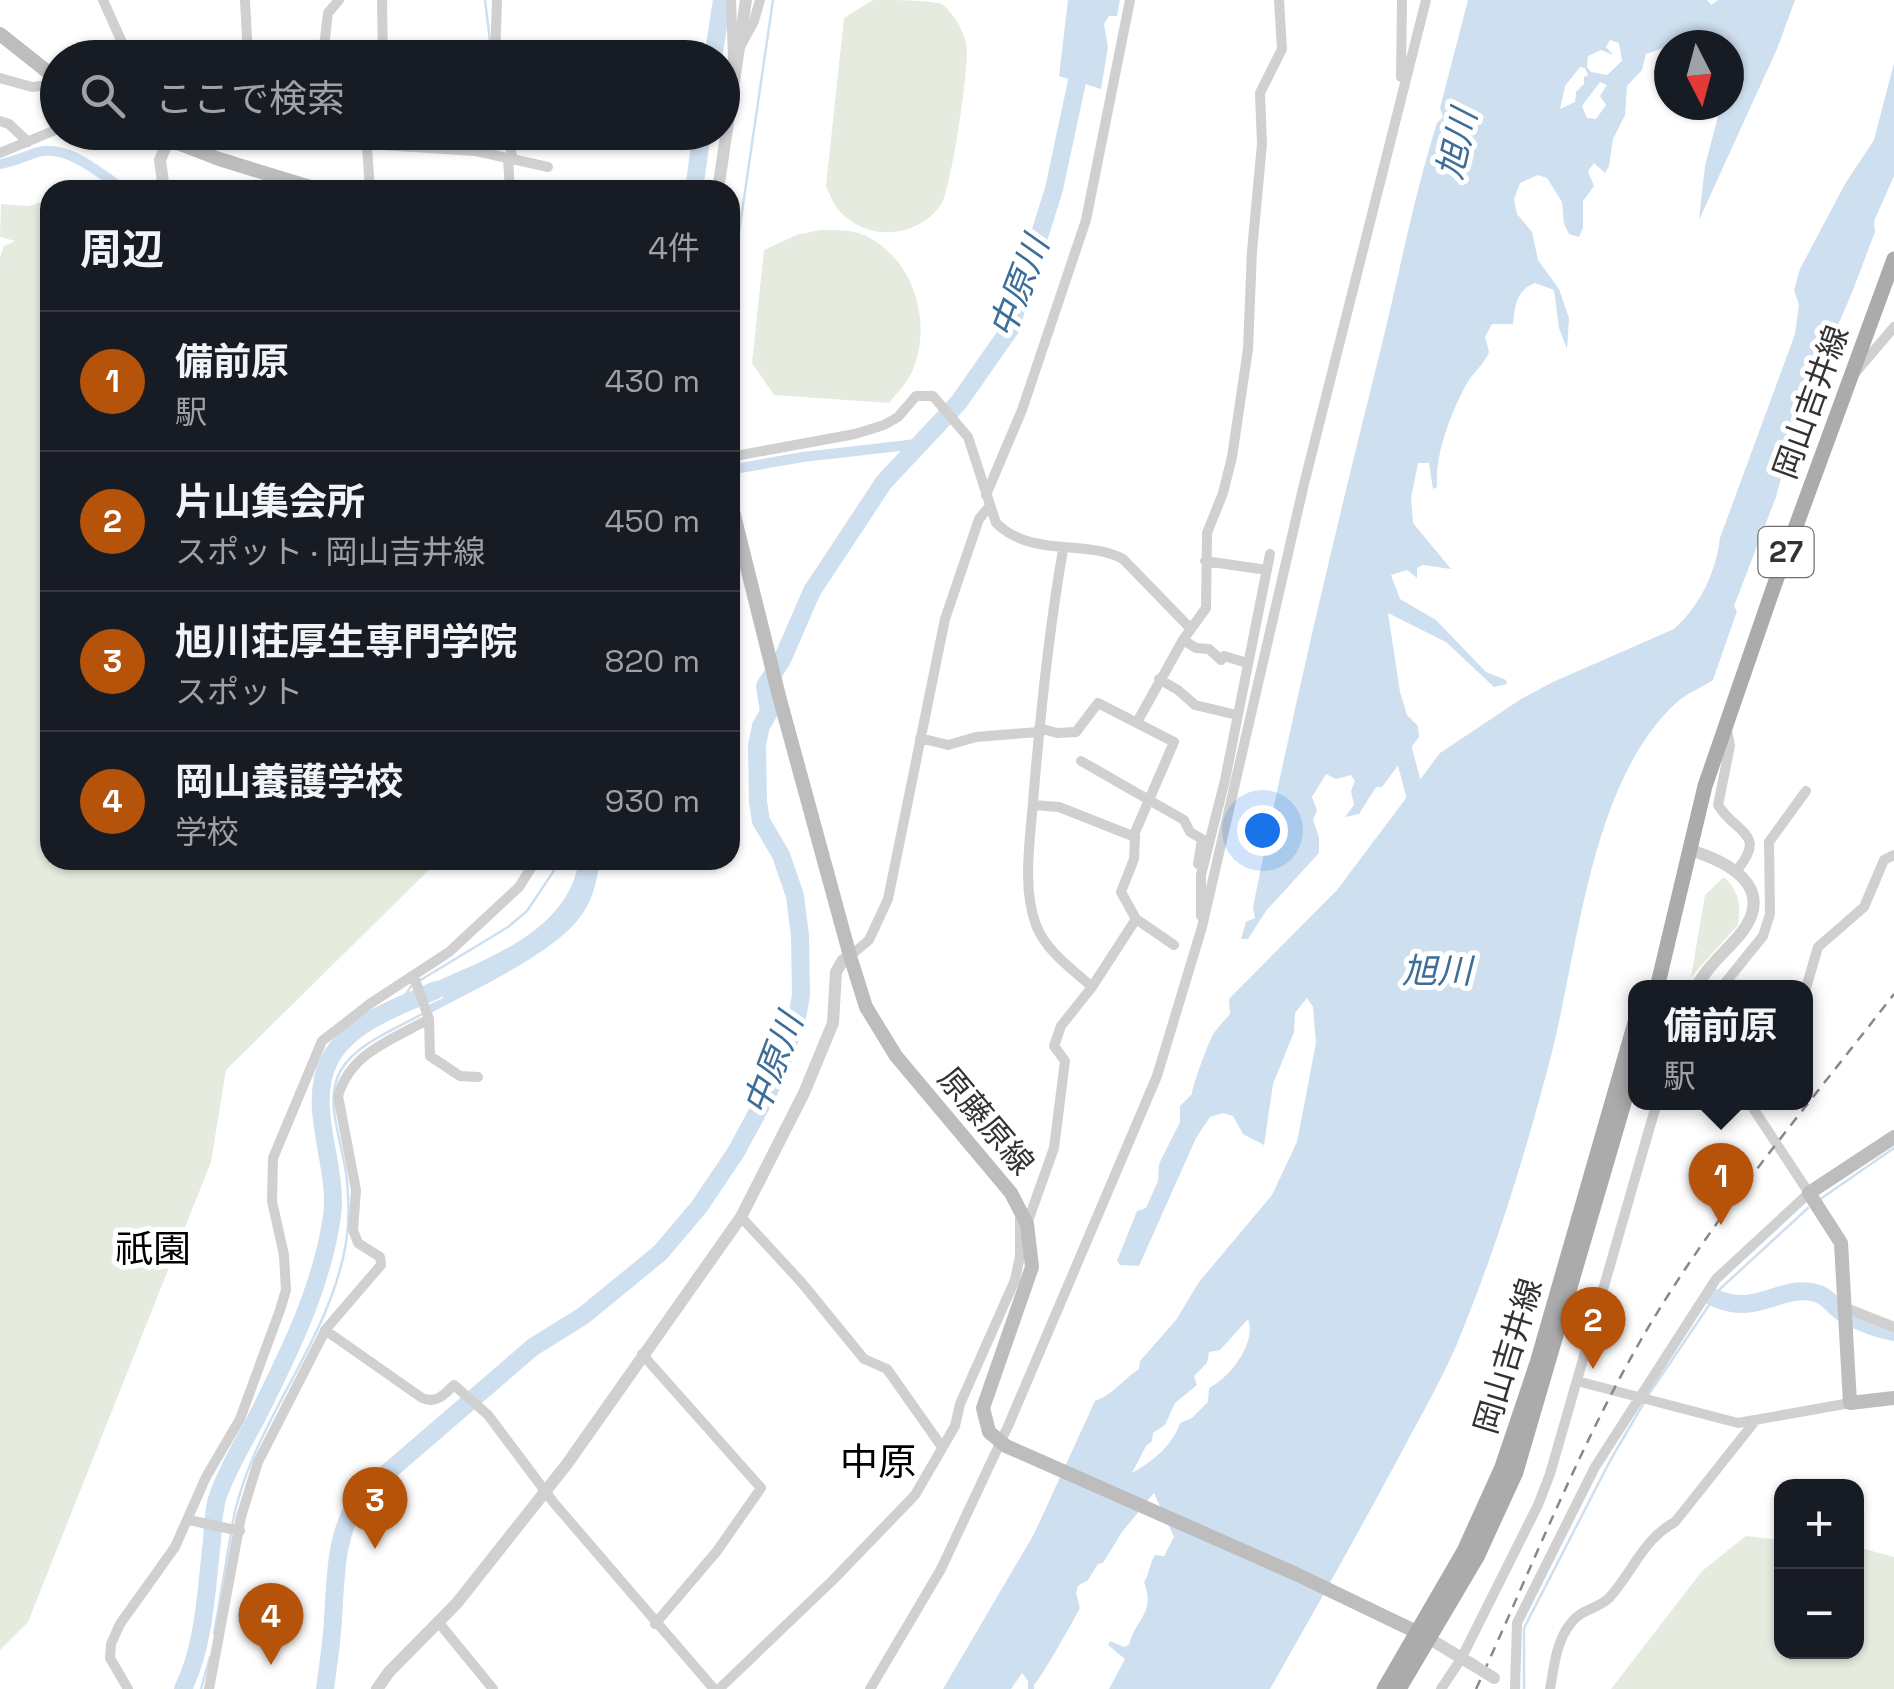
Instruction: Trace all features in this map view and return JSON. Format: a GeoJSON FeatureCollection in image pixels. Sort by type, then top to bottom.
{"type":"FeatureCollection","features":[{"type":"Feature","properties":{"kind":"main road"},"geometry":{"type":"LineString","coordinates":[[0,34],[40,67]]}},
{"type":"Feature","properties":{"kind":"main road"},"geometry":{"type":"LineString","coordinates":[[194,150],[289,180]]}},
{"type":"Feature","properties":{"kind":"main road","name":"岡山吉井線"},"geometry":{"type":"LineString","coordinates":[[1659,980],[1705,786],[1894,259]]}},
{"type":"Feature","properties":{"kind":"main road","name":"原藤原線"},"geometry":{"type":"LineString","coordinates":[[740,538],[866,1006],[882,1038],[1020,1206],[1027,1224],[1032,1267],[983,1408],[984,1421],[1002,1444]]}},
{"type":"Feature","properties":{"kind":"main road","name":"岡山吉井線"},"geometry":{"type":"LineString","coordinates":[[1649,980],[1690,850]]}},
{"type":"Feature","properties":{"kind":"main road","name":"岡山吉井線"},"geometry":{"type":"LineString","coordinates":[[1399,1689],[1502,1467],[1538,1363],[1628,1047]]}},
{"type":"Feature","properties":{"kind":"main road","name":"岡山吉井線"},"geometry":{"type":"LineString","coordinates":[[1384,1689],[1477,1557],[1516,1472],[1628,1089]]}},
{"type":"Feature","properties":{"kind":"main road"},"geometry":{"type":"LineString","coordinates":[[1894,1137],[1813,1198],[1841,1243],[1850,1404],[1894,1398]]}},
{"type":"Feature","properties":{"kind":"main road"},"geometry":{"type":"LineString","coordinates":[[1002,1444],[1424,1635]]}},
{"type":"Feature","properties":{"kind":"street"},"geometry":{"type":"LineString","coordinates":[[103,0],[121,40]]}},
{"type":"Feature","properties":{"kind":"street"},"geometry":{"type":"LineString","coordinates":[[245,0],[247,40]]}},
{"type":"Feature","properties":{"kind":"street"},"geometry":{"type":"LineString","coordinates":[[325,40],[328,13],[339,0]]}},
{"type":"Feature","properties":{"kind":"street"},"geometry":{"type":"LineString","coordinates":[[382,0],[383,40]]}},
{"type":"Feature","properties":{"kind":"street"},"geometry":{"type":"LineString","coordinates":[[496,40],[497,0]]}},
{"type":"Feature","properties":{"kind":"street"},"geometry":{"type":"LineString","coordinates":[[732,0],[733,40]]}},
{"type":"Feature","properties":{"kind":"street"},"geometry":{"type":"LineString","coordinates":[[739,40],[746,0]]}},
{"type":"Feature","properties":{"kind":"street"},"geometry":{"type":"LineString","coordinates":[[740,47],[760,0]]}},
{"type":"Feature","properties":{"kind":"street"},"geometry":{"type":"LineString","coordinates":[[378,1689],[410,1649],[439,1623],[567,1464],[741,1217],[804,1092],[835,1008],[836,972],[843,960],[870,940],[888,899],[945,619],[1086,220],[1130,0]]}},
{"type":"Feature","properties":{"kind":"street"},"geometry":{"type":"LineString","coordinates":[[1137,722],[1190,628],[1206,608],[1206,533],[1223,493],[1243,388],[1262,144],[1260,93],[1282,49],[1279,0]]}},
{"type":"Feature","properties":{"kind":"street"},"geometry":{"type":"LineString","coordinates":[[1401,93],[1402,0]]}},
{"type":"Feature","properties":{"kind":"street"},"geometry":{"type":"LineString","coordinates":[[870,1689],[941,1569],[1002,1444],[1157,1076],[1202,927],[1304,484],[1426,0]]}},
{"type":"Feature","properties":{"kind":"street"},"geometry":{"type":"LineString","coordinates":[[0,78],[40,85]]}},
{"type":"Feature","properties":{"kind":"street"},"geometry":{"type":"LineString","coordinates":[[0,121],[28,142]]}},
{"type":"Feature","properties":{"kind":"street"},"geometry":{"type":"LineString","coordinates":[[0,153],[40,137]]}},
{"type":"Feature","properties":{"kind":"street"},"geometry":{"type":"LineString","coordinates":[[163,180],[160,160],[165,150]]}},
{"type":"Feature","properties":{"kind":"street"},"geometry":{"type":"LineString","coordinates":[[366,150],[369,180]]}},
{"type":"Feature","properties":{"kind":"street"},"geometry":{"type":"LineString","coordinates":[[467,150],[548,168]]}},
{"type":"Feature","properties":{"kind":"street"},"geometry":{"type":"LineString","coordinates":[[509,150],[510,180]]}},
{"type":"Feature","properties":{"kind":"street"},"geometry":{"type":"LineString","coordinates":[[719,180],[723,150]]}},
{"type":"Feature","properties":{"kind":"street"},"geometry":{"type":"LineString","coordinates":[[1848,381],[1894,327]]}},
{"type":"Feature","properties":{"kind":"street"},"geometry":{"type":"LineString","coordinates":[[740,456],[884,425],[898,417],[916,396],[933,396],[968,437],[996,523],[1007,534],[1063,550],[1111,552],[1124,558],[1190,628]]}},
{"type":"Feature","properties":{"kind":"street"},"geometry":{"type":"LineString","coordinates":[[1063,550],[1046,655],[1028,857],[1030,903],[1044,941],[1092,986]]}},
{"type":"Feature","properties":{"kind":"street"},"geometry":{"type":"LineString","coordinates":[[1201,875],[1270,554]]}},
{"type":"Feature","properties":{"kind":"street"},"geometry":{"type":"LineString","coordinates":[[1205,561],[1267,570]]}},
{"type":"Feature","properties":{"kind":"street"},"geometry":{"type":"LineString","coordinates":[[1183,640],[1209,649],[1221,660],[1224,656],[1247,663]]}},
{"type":"Feature","properties":{"kind":"street"},"geometry":{"type":"LineString","coordinates":[[1160,678],[1195,705],[1237,715]]}},
{"type":"Feature","properties":{"kind":"street"},"geometry":{"type":"LineString","coordinates":[[920,738],[948,745],[1039,730],[1076,732],[1098,703],[1174,742],[1133,836],[1134,859],[1121,892],[1136,919],[1174,945]]}},
{"type":"Feature","properties":{"kind":"street"},"geometry":{"type":"LineString","coordinates":[[1727,726],[1730,746],[1718,806],[1749,836],[1752,845],[1738,870]]}},
{"type":"Feature","properties":{"kind":"street"},"geometry":{"type":"LineString","coordinates":[[1081,761],[1174,812],[1190,832],[1202,839],[1198,862],[1202,927]]}},
{"type":"Feature","properties":{"kind":"street"},"geometry":{"type":"LineString","coordinates":[[1727,980],[1763,936],[1770,914],[1769,842],[1806,791]]}},
{"type":"Feature","properties":{"kind":"street"},"geometry":{"type":"LineString","coordinates":[[1033,805],[1059,807],[1133,836]]}},
{"type":"Feature","properties":{"kind":"street"},"geometry":{"type":"LineString","coordinates":[[1690,850],[1738,870],[1751,896],[1750,919],[1702,980]]}},
{"type":"Feature","properties":{"kind":"street"},"geometry":{"type":"LineString","coordinates":[[1808,980],[1818,947],[1864,907],[1884,860],[1894,855]]}},
{"type":"Feature","properties":{"kind":"street"},"geometry":{"type":"LineString","coordinates":[[128,1689],[110,1658],[111,1644],[120,1624],[191,1520],[206,1476],[254,1390],[286,1290],[270,1175],[272,1158],[322,1041],[370,1004],[415,980],[519,888],[530,870]]}},
{"type":"Feature","properties":{"kind":"street"},"geometry":{"type":"LineString","coordinates":[[1027,1224],[1054,1148],[1058,1125],[1065,1060],[1054,1046],[1061,1026],[1136,919]]}},
{"type":"Feature","properties":{"kind":"street"},"geometry":{"type":"LineString","coordinates":[[415,980],[428,1016],[430,1056],[460,1076],[478,1077]]}},
{"type":"Feature","properties":{"kind":"street"},"geometry":{"type":"LineString","coordinates":[[209,1689],[237,1531],[258,1462],[325,1330],[381,1265],[380,1256],[358,1242],[353,1230],[356,1190],[338,1096],[348,1070],[360,1059],[428,1016]]}},
{"type":"Feature","properties":{"kind":"street"},"geometry":{"type":"LineString","coordinates":[[1465,1651],[1538,1505],[1655,1110]]}},
{"type":"Feature","properties":{"kind":"street"},"geometry":{"type":"LineString","coordinates":[[1515,1689],[1517,1623],[1589,1478],[1716,1279],[1813,1198],[1754,1110]]}},
{"type":"Feature","properties":{"kind":"street"},"geometry":{"type":"LineString","coordinates":[[325,1330],[422,1398],[440,1398],[454,1386],[488,1415],[544,1490],[656,1624],[717,1689],[915,1496],[955,1426],[960,1404],[1015,1280],[1020,1256],[1020,1206]]}},
{"type":"Feature","properties":{"kind":"street"},"geometry":{"type":"LineString","coordinates":[[741,1217],[864,1359],[888,1369],[942,1446]]}},
{"type":"Feature","properties":{"kind":"street"},"geometry":{"type":"LineString","coordinates":[[1846,1312],[1894,1328]]}},
{"type":"Feature","properties":{"kind":"street"},"geometry":{"type":"LineString","coordinates":[[642,1354],[761,1488],[717,1551],[656,1624]]}},
{"type":"Feature","properties":{"kind":"street"},"geometry":{"type":"LineString","coordinates":[[1577,1381],[1738,1424],[1850,1404]]}},
{"type":"Feature","properties":{"kind":"street"},"geometry":{"type":"LineString","coordinates":[[1550,1689],[1555,1655],[1569,1624],[1584,1609],[1606,1602],[1644,1549],[1660,1530],[1675,1522],[1756,1420]]}},
{"type":"Feature","properties":{"kind":"street"},"geometry":{"type":"LineString","coordinates":[[191,1520],[237,1531]]}},
{"type":"Feature","properties":{"kind":"street"},"geometry":{"type":"LineString","coordinates":[[439,1623],[492,1689]]}},
{"type":"Feature","properties":{"kind":"street"},"geometry":{"type":"LineString","coordinates":[[1424,1635],[1497,1684]]}},
{"type":"Feature","properties":{"kind":"street"},"geometry":{"type":"LineString","coordinates":[[1441,1689],[1457,1664]]}},
{"type":"Feature","properties":{"kind":"shaded area"},"geometry":{"type":"Polygon","coordinates":[[[873,0],[942,4],[957,22],[966,43],[963,97],[946,193],[933,214],[898,232],[858,226],[840,211],[826,186],[844,18],[873,0]]]}},
{"type":"Feature","properties":{"kind":"shaded area"},"geometry":{"type":"Polygon","coordinates":[[[40,203],[40,870],[429,870],[226,1070],[211,1162],[28,1622],[0,1650],[0,257],[4,246],[15,241],[0,237],[1,204],[40,203]]]}},
{"type":"Feature","properties":{"kind":"shaded area"},"geometry":{"type":"Polygon","coordinates":[[[820,230],[866,236],[883,247],[908,277],[920,314],[921,334],[910,376],[889,403],[774,395],[752,363],[764,250],[796,235],[820,230]]]}},
{"type":"Feature","properties":{"kind":"shaded area"},"geometry":{"type":"Polygon","coordinates":[[[1724,877],[1738,899],[1738,925],[1691,977],[1705,895],[1724,877]]]}},
{"type":"Feature","properties":{"kind":"shaded area"},"geometry":{"type":"Polygon","coordinates":[[[1746,1536],[1774,1539],[1774,1659],[1864,1659],[1864,1549],[1894,1557],[1894,1689],[1611,1689],[1702,1571],[1746,1536]]]}},
{"type":"Feature","properties":{"kind":"water"},"geometry":{"type":"Polygon","coordinates":[[[1068,0],[1120,0],[1117,16],[1109,16],[1104,24],[1108,47],[1101,89],[1059,76],[1068,0]]]}},
{"type":"Feature","properties":{"kind":"water","name":"旭川"},"geometry":{"type":"Polygon","coordinates":[[[1468,0],[1707,0],[1711,5],[1718,0],[1795,0],[1777,49],[1699,220],[1705,166],[1717,120],[1744,120],[1744,30],[1654,30],[1654,51],[1646,54],[1642,70],[1627,86],[1625,115],[1613,139],[1609,166],[1605,173],[1594,163],[1588,171],[1594,186],[1583,201],[1579,237],[1569,234],[1562,202],[1547,178],[1538,175],[1520,183],[1514,199],[1517,214],[1532,232],[1538,260],[1559,289],[1569,318],[1567,349],[1559,328],[1554,290],[1535,283],[1520,294],[1513,324],[1492,324],[1485,337],[1489,352],[1466,385],[1445,435],[1437,487],[1433,489],[1429,463],[1418,463],[1411,498],[1413,523],[1451,569],[1423,565],[1417,568],[1417,578],[1407,570],[1391,575],[1400,599],[1436,620],[1486,672],[1507,684],[1494,687],[1446,642],[1388,613],[1400,692],[1407,715],[1418,726],[1419,737],[1382,787],[1376,787],[1359,814],[1345,817],[1354,805],[1351,791],[1355,781],[1351,775],[1336,779],[1326,774],[1312,797],[1317,810],[1313,820],[1319,853],[1266,911],[1248,939],[1241,939],[1246,922],[1255,918],[1253,907],[1314,625],[1421,178],[1437,123],[1443,117],[1440,108],[1468,0]],[[1610,40],[1606,47],[1613,55],[1601,50],[1588,56],[1587,67],[1591,72],[1607,75],[1622,61],[1619,43],[1610,40]],[[1580,67],[1565,86],[1560,109],[1575,102],[1576,92],[1584,84],[1588,75],[1580,67]],[[1600,82],[1582,106],[1587,118],[1596,119],[1606,105],[1600,96],[1607,85],[1600,82]]]}},
{"type":"Feature","properties":{"kind":"water","name":"旭川"},"geometry":{"type":"Polygon","coordinates":[[[1894,63],[1894,176],[1874,221],[1875,232],[1851,295],[1796,422],[1776,497],[1734,606],[1737,611],[1713,680],[1675,704],[1646,738],[1624,777],[1592,869],[1532,1125],[1476,1295],[1433,1394],[1270,1689],[1109,1689],[1125,1659],[1108,1645],[1110,1641],[1129,1645],[1148,1602],[1144,1582],[1152,1562],[1155,1555],[1164,1556],[1174,1537],[1154,1493],[1103,1563],[1078,1586],[1080,1608],[1034,1689],[1028,1689],[1022,1673],[1011,1689],[943,1689],[1034,1534],[1095,1401],[1139,1369],[1140,1361],[1176,1320],[1199,1282],[1272,1195],[1297,1142],[1316,1043],[1313,1007],[1307,998],[1295,1013],[1294,1032],[1273,1084],[1264,1145],[1243,1134],[1233,1116],[1223,1113],[1210,1117],[1196,1138],[1139,1266],[1120,1265],[1117,1261],[1137,1211],[1146,1208],[1158,1181],[1159,1164],[1180,1122],[1180,1106],[1192,1094],[1212,1037],[1230,1014],[1229,999],[1337,890],[1440,753],[1553,682],[1674,629],[1692,610],[1711,576],[1720,538],[1795,334],[1799,305],[1794,290],[1800,269],[1845,184],[1874,140],[1894,63]],[[1248,1319],[1220,1350],[1209,1352],[1207,1363],[1194,1376],[1197,1385],[1175,1403],[1165,1425],[1153,1433],[1132,1473],[1161,1452],[1180,1423],[1192,1418],[1208,1402],[1209,1388],[1225,1377],[1239,1359],[1250,1329],[1248,1319]]]}},
{"type":"Feature","properties":{"kind":"water"},"geometry":{"type":"Polygon","coordinates":[[[576,870],[598,870],[583,913],[555,942],[431,1013],[428,1005],[443,995],[426,1001],[422,988],[519,941],[540,926],[572,886],[576,870]]]}},
{"type":"Feature","properties":{"kind":"waterway"},"geometry":{"type":"LineString","coordinates":[[485,0],[490,40]]}},
{"type":"Feature","properties":{"kind":"waterway"},"geometry":{"type":"LineString","coordinates":[[716,40],[722,0]]}},
{"type":"Feature","properties":{"kind":"waterway"},"geometry":{"type":"LineString","coordinates":[[740,226],[773,0]]}},
{"type":"Feature","properties":{"kind":"waterway","name":"中原川"},"geometry":{"type":"LineString","coordinates":[[325,1689],[338,1556],[345,1526],[359,1497],[533,1347],[583,1316],[660,1253],[699,1207],[736,1152],[777,1076],[801,995],[800,936],[795,896],[781,855],[761,821],[758,802],[757,745],[769,712],[765,686],[782,660],[812,591],[884,482],[959,402],[1010,329],[1054,189],[1082,58]]}},
{"type":"Feature","properties":{"kind":"waterway"},"geometry":{"type":"LineString","coordinates":[[695,180],[700,150]]}},
{"type":"Feature","properties":{"kind":"waterway"},"geometry":{"type":"LineString","coordinates":[[0,164],[38,152],[61,152],[110,180]]}},
{"type":"Feature","properties":{"kind":"waterway"},"geometry":{"type":"LineString","coordinates":[[740,468],[917,444]]}},
{"type":"Feature","properties":{"kind":"waterway","name":"旭川"},"geometry":{"type":"LineString","coordinates":[[1399,734],[1419,810]]}},
{"type":"Feature","properties":{"kind":"waterway"},"geometry":{"type":"LineString","coordinates":[[419,981],[508,927],[527,911],[554,870]]}},
{"type":"Feature","properties":{"kind":"waterway"},"geometry":{"type":"LineString","coordinates":[[396,1008],[412,985]]}},
{"type":"Feature","properties":{"kind":"waterway"},"geometry":{"type":"LineString","coordinates":[[183,1689],[200,1635],[218,1496],[291,1347],[312,1296],[327,1243],[333,1197],[321,1116],[323,1077],[330,1059],[350,1035],[377,1017],[436,990]]}},
{"type":"Feature","properties":{"kind":"waterway"},"geometry":{"type":"LineString","coordinates":[[232,1526],[255,1453],[324,1316],[346,1243],[348,1189],[334,1110],[336,1082],[357,1052],[422,1014]]}},
{"type":"Feature","properties":{"kind":"waterway"},"geometry":{"type":"LineString","coordinates":[[1819,1200],[1894,1148]]}},
{"type":"Feature","properties":{"kind":"waterway"},"geometry":{"type":"LineString","coordinates":[[1649,1394],[1720,1289],[1808,1208]]}},
{"type":"Feature","properties":{"kind":"waterway"},"geometry":{"type":"LineString","coordinates":[[1713,1297],[1743,1304],[1806,1291],[1822,1295],[1855,1319],[1894,1332]]}},
{"type":"Feature","properties":{"kind":"waterway"},"geometry":{"type":"LineString","coordinates":[[1524,1689],[1524,1628],[1645,1401]]}},
{"type":"Feature","properties":{"kind":"waterway"},"geometry":{"type":"LineString","coordinates":[[214,1634],[231,1534]]}},
{"type":"Feature","properties":{"kind":"waterway"},"geometry":{"type":"LineString","coordinates":[[201,1689],[210,1657]]}},
{"type":"Feature","properties":{"kind":"railway"},"geometry":{"type":"LineString","coordinates":[[1813,1097],[1894,994]]}},
{"type":"Feature","properties":{"kind":"railway"},"geometry":{"type":"LineString","coordinates":[[1476,1689],[1573,1471],[1638,1345],[1696,1253],[1802,1110]]}},
{"type":"Feature","properties":{"kind":"place","name":"備前原"},"geometry":{"type":"Point","coordinates":[1721,1225]}},
{"type":"Feature","properties":{"kind":"place","name":"片山集会所"},"geometry":{"type":"Point","coordinates":[1593,1369]}},
{"type":"Feature","properties":{"kind":"place","name":"旭川荘厚生専門学院"},"geometry":{"type":"Point","coordinates":[375,1549]}},
{"type":"Feature","properties":{"kind":"place","name":"岡山養護学校"},"geometry":{"type":"Point","coordinates":[271,1665]}},
{"type":"Feature","properties":{"kind":"district","name":"祇園"},"geometry":{"type":"Point","coordinates":[153,1249]}},
{"type":"Feature","properties":{"kind":"district","name":"中原"},"geometry":{"type":"Point","coordinates":[878,1462]}}]}
